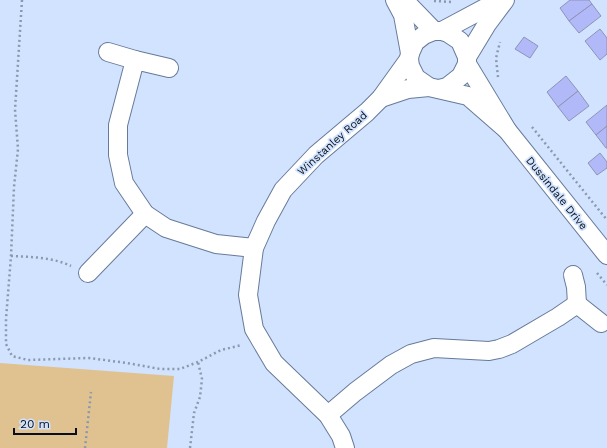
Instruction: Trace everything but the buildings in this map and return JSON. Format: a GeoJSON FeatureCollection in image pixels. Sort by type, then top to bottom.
{"type":"FeatureCollection","features":[{"type":"Feature","properties":{"kind":"street","name":"Dussindale Drive"},"geometry":{"type":"LineString","coordinates":[[395,0],[403,15],[410,56],[410,66],[416,78],[434,88],[468,96],[507,130]]}},
{"type":"Feature","properties":{"kind":"street","name":"Dussindale Drive"},"geometry":{"type":"LineString","coordinates":[[404,0],[438,31],[448,33],[460,41],[467,61],[507,130],[607,255]]}},
{"type":"Feature","properties":{"kind":"street"},"geometry":{"type":"LineString","coordinates":[[410,56],[416,42],[424,35],[438,31],[500,0]]}},
{"type":"Feature","properties":{"kind":"street"},"geometry":{"type":"LineString","coordinates":[[434,88],[447,87],[462,76],[467,61],[487,24],[505,0]]}},
{"type":"Feature","properties":{"kind":"street"},"geometry":{"type":"LineString","coordinates":[[108,52],[169,68]]}},
{"type":"Feature","properties":{"kind":"street","name":"Winstanley Road"},"geometry":{"type":"LineString","coordinates":[[345,448],[341,436],[328,415],[274,363],[254,329],[248,295],[254,248],[266,221],[283,190],[316,155],[367,112],[381,98],[410,56]]}},
{"type":"Feature","properties":{"kind":"street"},"geometry":{"type":"LineString","coordinates":[[135,60],[118,125],[118,155],[124,183],[145,214],[166,228],[216,244],[254,248]]}},
{"type":"Feature","properties":{"kind":"street","name":"Winstanley Road"},"geometry":{"type":"LineString","coordinates":[[381,98],[408,89],[434,88]]}},
{"type":"Feature","properties":{"kind":"street"},"geometry":{"type":"LineString","coordinates":[[88,273],[145,214]]}},
{"type":"Feature","properties":{"kind":"street"},"geometry":{"type":"LineString","coordinates":[[573,274],[576,287],[577,304],[601,323]]}},
{"type":"Feature","properties":{"kind":"street"},"geometry":{"type":"LineString","coordinates":[[328,415],[354,392],[391,365],[412,354],[434,348],[489,351],[499,348],[512,344],[577,304]]}},
{"type":"Feature","properties":{"kind":"path"},"geometry":{"type":"LineString","coordinates":[[22,0],[15,110],[18,149],[14,187],[6,319],[6,344],[12,356],[28,360],[89,358],[160,369],[180,369],[198,362],[221,350],[245,344],[259,338]]}},
{"type":"Feature","properties":{"kind":"path"},"geometry":{"type":"LineString","coordinates":[[432,0],[434,2],[453,2],[459,0]]}},
{"type":"Feature","properties":{"kind":"path"},"geometry":{"type":"LineString","coordinates":[[500,82],[496,58],[502,36]]}},
{"type":"Feature","properties":{"kind":"path"},"geometry":{"type":"LineString","coordinates":[[529,124],[607,220]]}},
{"type":"Feature","properties":{"kind":"path"},"geometry":{"type":"LineString","coordinates":[[11,256],[40,258],[64,263]]}},
{"type":"Feature","properties":{"kind":"path"},"geometry":{"type":"LineString","coordinates":[[597,273],[607,285]]}},
{"type":"Feature","properties":{"kind":"path"},"geometry":{"type":"LineString","coordinates":[[190,448],[194,413],[200,397],[202,379],[198,362]]}},
{"type":"Feature","properties":{"kind":"path"},"geometry":{"type":"LineString","coordinates":[[85,448],[91,392]]}},
{"type":"Feature","properties":{"kind":"shaded area"},"geometry":{"type":"Polygon","coordinates":[[[0,363],[174,376],[167,448],[0,448],[0,363]]]}}]}
